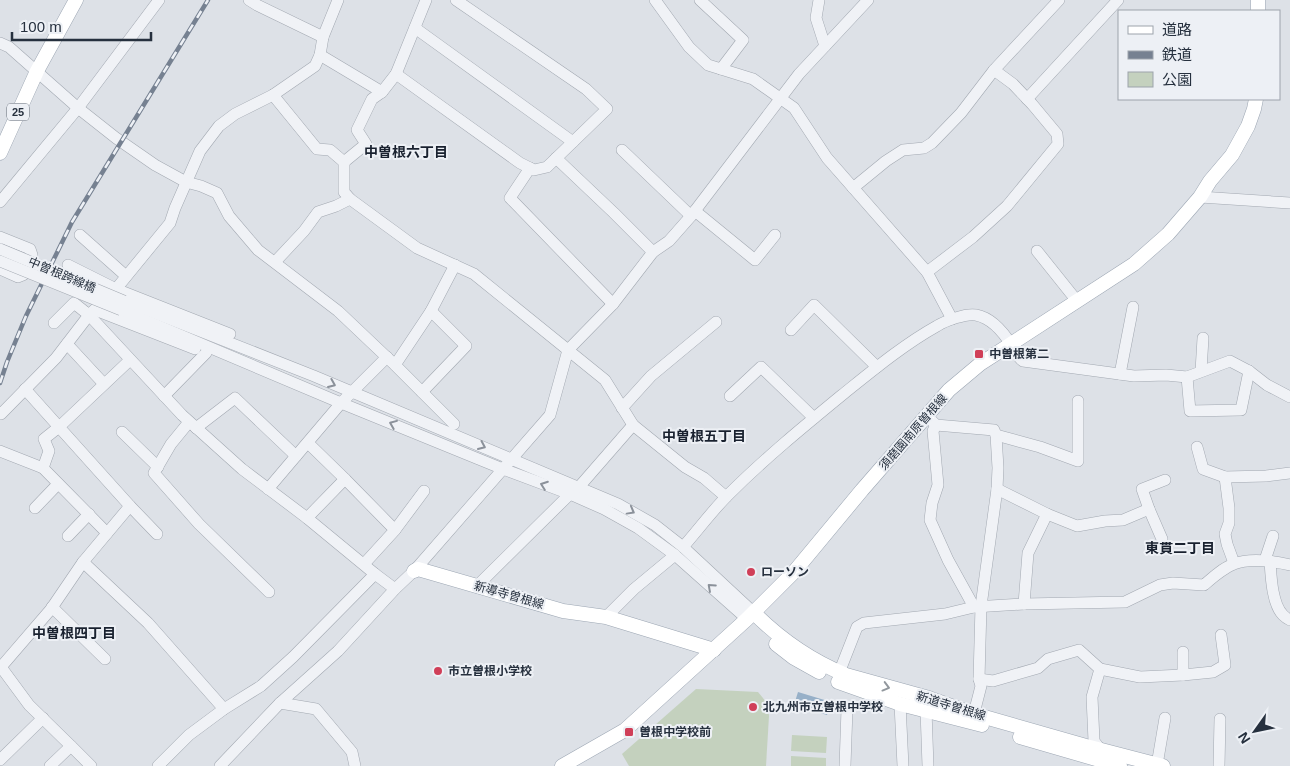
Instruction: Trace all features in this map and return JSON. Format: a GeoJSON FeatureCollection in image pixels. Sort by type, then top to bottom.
{"type":"FeatureCollection","features":[{"type":"Feature","properties":{"kind":"main road","name":"25"},"geometry":{"type":"LineString","coordinates":[[0,153],[36,71],[76,0]]}},
{"type":"Feature","properties":{"kind":"main road","name":"須磨園南原曽根線"},"geometry":{"type":"LineString","coordinates":[[562,766],[625,730],[751,616],[794,572],[862,490],[931,420],[949,390],[980,364],[1134,264],[1168,234],[1200,197],[1210,181],[1232,155],[1248,126],[1256,100]]}},
{"type":"Feature","properties":{"kind":"main road","name":"新導寺曽根線"},"geometry":{"type":"LineString","coordinates":[[414,571],[418,569],[563,611],[606,617]]}},
{"type":"Feature","properties":{"kind":"main road","name":"新道寺曽根線"},"geometry":{"type":"LineString","coordinates":[[751,616],[799,650],[839,673],[1113,765]]}},
{"type":"Feature","properties":{"kind":"main road","name":"新道寺曽根線"},"geometry":{"type":"LineString","coordinates":[[751,616],[794,658],[835,681],[900,704],[927,704]]}},
{"type":"Feature","properties":{"kind":"main road"},"geometry":{"type":"LineString","coordinates":[[606,617],[714,650]]}},
{"type":"Feature","properties":{"kind":"main road","name":"新道寺曽根線"},"geometry":{"type":"LineString","coordinates":[[973,718],[1160,765]]}},
{"type":"Feature","properties":{"kind":"street"},"geometry":{"type":"LineString","coordinates":[[0,202],[78,108],[159,0]]}},
{"type":"Feature","properties":{"kind":"street"},"geometry":{"type":"LineString","coordinates":[[249,0],[323,37]]}},
{"type":"Feature","properties":{"kind":"street"},"geometry":{"type":"LineString","coordinates":[[1,414],[56,358],[92,313],[116,288],[170,223],[200,151],[219,126],[235,114],[272,95],[315,66],[320,55],[323,37],[338,0]]}},
{"type":"Feature","properties":{"kind":"street"},"geometry":{"type":"LineString","coordinates":[[344,162],[366,144],[358,130],[372,99],[382,92],[396,74],[426,0]]}},
{"type":"Feature","properties":{"kind":"street"},"geometry":{"type":"LineString","coordinates":[[396,74],[520,163],[534,170],[547,167],[607,109],[586,89],[456,0]]}},
{"type":"Feature","properties":{"kind":"street"},"geometry":{"type":"LineString","coordinates":[[655,0],[689,47],[708,65],[753,79],[794,108],[828,158],[926,272],[952,318]]}},
{"type":"Feature","properties":{"kind":"street"},"geometry":{"type":"LineString","coordinates":[[700,0],[743,40],[721,69]]}},
{"type":"Feature","properties":{"kind":"street"},"geometry":{"type":"LineString","coordinates":[[819,0],[816,18],[825,46]]}},
{"type":"Feature","properties":{"kind":"street"},"geometry":{"type":"LineString","coordinates":[[220,766],[280,703],[338,651],[414,571],[550,415],[568,350],[613,304],[652,252],[669,241],[693,213],[799,74],[868,0]]}},
{"type":"Feature","properties":{"kind":"street"},"geometry":{"type":"LineString","coordinates":[[853,188],[886,161],[903,150],[924,148],[932,143],[961,113],[994,70],[1059,0]]}},
{"type":"Feature","properties":{"kind":"street"},"geometry":{"type":"LineString","coordinates":[[1027,99],[1118,0]]}},
{"type":"Feature","properties":{"kind":"street"},"geometry":{"type":"LineString","coordinates":[[415,28],[573,142]]}},
{"type":"Feature","properties":{"kind":"street"},"geometry":{"type":"LineString","coordinates":[[0,44],[9,46],[78,108],[116,138],[155,165],[186,182],[217,193],[233,222],[258,250],[338,311],[454,424]]}},
{"type":"Feature","properties":{"kind":"street"},"geometry":{"type":"LineString","coordinates":[[320,55],[382,92]]}},
{"type":"Feature","properties":{"kind":"street"},"geometry":{"type":"LineString","coordinates":[[926,272],[973,237],[1007,206],[1058,144],[1057,134],[1027,99],[1013,84],[994,70]]}},
{"type":"Feature","properties":{"kind":"street"},"geometry":{"type":"LineString","coordinates":[[272,95],[317,148],[330,150],[344,162],[344,192],[350,199],[417,248],[474,274],[605,380],[633,425],[685,467],[704,478],[726,497]]}},
{"type":"Feature","properties":{"kind":"street"},"geometry":{"type":"LineString","coordinates":[[622,150],[693,213],[755,260],[775,236]]}},
{"type":"Feature","properties":{"kind":"street"},"geometry":{"type":"LineString","coordinates":[[556,158],[652,252]]}},
{"type":"Feature","properties":{"kind":"street"},"geometry":{"type":"LineString","coordinates":[[530,168],[510,198],[613,304]]}},
{"type":"Feature","properties":{"kind":"street"},"geometry":{"type":"LineString","coordinates":[[1200,197],[1290,202]]}},
{"type":"Feature","properties":{"kind":"street"},"geometry":{"type":"LineString","coordinates":[[275,262],[304,231],[318,212],[350,199]]}},
{"type":"Feature","properties":{"kind":"street"},"geometry":{"type":"LineString","coordinates":[[80,235],[126,276]]}},
{"type":"Feature","properties":{"kind":"street"},"geometry":{"type":"LineString","coordinates":[[0,237],[30,249],[32,255],[23,276],[18,277],[0,269]]}},
{"type":"Feature","properties":{"kind":"street","name":"中曽根跨線橋"},"geometry":{"type":"LineString","coordinates":[[0,249],[123,305]]}},
{"type":"Feature","properties":{"kind":"street"},"geometry":{"type":"LineString","coordinates":[[1037,251],[1077,301]]}},
{"type":"Feature","properties":{"kind":"street","name":"中曽根跨線橋"},"geometry":{"type":"LineString","coordinates":[[0,261],[123,305]]}},
{"type":"Feature","properties":{"kind":"street"},"geometry":{"type":"LineString","coordinates":[[68,265],[116,288],[296,361],[314,376]]}},
{"type":"Feature","properties":{"kind":"street"},"geometry":{"type":"LineString","coordinates":[[268,489],[341,403],[391,361],[431,311],[455,265]]}},
{"type":"Feature","properties":{"kind":"street"},"geometry":{"type":"LineString","coordinates":[[54,324],[74,303],[92,313],[206,353],[252,373],[303,386]]}},
{"type":"Feature","properties":{"kind":"street"},"geometry":{"type":"LineString","coordinates":[[123,305],[314,376],[475,443],[574,490],[679,551],[751,616]]}},
{"type":"Feature","properties":{"kind":"street"},"geometry":{"type":"LineString","coordinates":[[123,305],[341,403],[503,470],[574,490]]}},
{"type":"Feature","properties":{"kind":"street"},"geometry":{"type":"LineString","coordinates":[[791,330],[814,305],[878,366]]}},
{"type":"Feature","properties":{"kind":"street"},"geometry":{"type":"LineString","coordinates":[[1120,374],[1133,307]]}},
{"type":"Feature","properties":{"kind":"street"},"geometry":{"type":"LineString","coordinates":[[422,392],[466,346],[431,311]]}},
{"type":"Feature","properties":{"kind":"street"},"geometry":{"type":"LineString","coordinates":[[92,313],[130,360],[193,425],[242,469],[307,518],[395,589]]}},
{"type":"Feature","properties":{"kind":"street"},"geometry":{"type":"LineString","coordinates":[[606,617],[634,589],[679,551],[726,497],[755,469],[814,418],[888,358],[952,318],[972,314],[994,323],[1023,361],[1134,376],[1166,375],[1187,377],[1230,362],[1249,371],[1267,385],[1290,397]]}},
{"type":"Feature","properties":{"kind":"street"},"geometry":{"type":"LineString","coordinates":[[622,408],[651,376],[716,322]]}},
{"type":"Feature","properties":{"kind":"street"},"geometry":{"type":"LineString","coordinates":[[1201,371],[1203,338]]}},
{"type":"Feature","properties":{"kind":"street"},"geometry":{"type":"LineString","coordinates":[[67,344],[104,384]]}},
{"type":"Feature","properties":{"kind":"street"},"geometry":{"type":"LineString","coordinates":[[164,396],[206,353]]}},
{"type":"Feature","properties":{"kind":"street"},"geometry":{"type":"LineString","coordinates":[[43,468],[49,451],[44,439],[130,360]]}},
{"type":"Feature","properties":{"kind":"street"},"geometry":{"type":"LineString","coordinates":[[730,396],[762,366],[814,418]]}},
{"type":"Feature","properties":{"kind":"street"},"geometry":{"type":"LineString","coordinates":[[1187,377],[1190,411],[1241,410],[1249,371]]}},
{"type":"Feature","properties":{"kind":"street"},"geometry":{"type":"LineString","coordinates":[[26,390],[157,534]]}},
{"type":"Feature","properties":{"kind":"street"},"geometry":{"type":"LineString","coordinates":[[269,592],[199,524],[154,473],[172,444],[193,425],[234,398],[296,456]]}},
{"type":"Feature","properties":{"kind":"street"},"geometry":{"type":"LineString","coordinates":[[996,435],[1040,447],[1078,461],[1078,401]]}},
{"type":"Feature","properties":{"kind":"street"},"geometry":{"type":"LineString","coordinates":[[973,718],[980,686],[978,607],[997,489],[996,435],[994,430],[931,420],[934,431],[938,485],[932,503],[930,520],[948,560],[978,607]]}},
{"type":"Feature","properties":{"kind":"street"},"geometry":{"type":"LineString","coordinates":[[477,586],[574,490],[633,425]]}},
{"type":"Feature","properties":{"kind":"street"},"geometry":{"type":"LineString","coordinates":[[122,432],[158,467]]}},
{"type":"Feature","properties":{"kind":"street"},"geometry":{"type":"LineString","coordinates":[[308,443],[395,530]]}},
{"type":"Feature","properties":{"kind":"street"},"geometry":{"type":"LineString","coordinates":[[1197,447],[1203,469],[1225,477],[1266,476],[1290,473]]}},
{"type":"Feature","properties":{"kind":"street"},"geometry":{"type":"LineString","coordinates":[[0,451],[43,468],[107,533]]}},
{"type":"Feature","properties":{"kind":"street"},"geometry":{"type":"LineString","coordinates":[[1225,477],[1229,508],[1229,524],[1225,534],[1234,564]]}},
{"type":"Feature","properties":{"kind":"street"},"geometry":{"type":"LineString","coordinates":[[307,518],[345,479]]}},
{"type":"Feature","properties":{"kind":"street"},"geometry":{"type":"LineString","coordinates":[[1162,539],[1142,489],[1165,480]]}},
{"type":"Feature","properties":{"kind":"street"},"geometry":{"type":"LineString","coordinates":[[35,508],[58,484]]}},
{"type":"Feature","properties":{"kind":"street"},"geometry":{"type":"LineString","coordinates":[[997,489],[1046,514],[1078,526],[1123,520],[1149,508]]}},
{"type":"Feature","properties":{"kind":"street"},"geometry":{"type":"LineString","coordinates":[[364,564],[395,530],[424,491]]}},
{"type":"Feature","properties":{"kind":"street"},"geometry":{"type":"LineString","coordinates":[[91,766],[29,705],[1,667],[52,607],[83,562],[130,506]]}},
{"type":"Feature","properties":{"kind":"street"},"geometry":{"type":"LineString","coordinates":[[68,536],[88,514]]}},
{"type":"Feature","properties":{"kind":"street"},"geometry":{"type":"LineString","coordinates":[[1024,604],[1028,553],[1046,514]]}},
{"type":"Feature","properties":{"kind":"street"},"geometry":{"type":"LineString","coordinates":[[1274,536],[1267,561],[1277,606],[1284,616],[1290,620]]}},
{"type":"Feature","properties":{"kind":"street"},"geometry":{"type":"LineString","coordinates":[[839,673],[857,627],[864,623],[945,614],[978,607],[1125,602],[1160,586],[1173,583],[1204,585],[1234,564],[1276,561],[1290,565]]}},
{"type":"Feature","properties":{"kind":"street"},"geometry":{"type":"LineString","coordinates":[[83,562],[148,623],[224,709]]}},
{"type":"Feature","properties":{"kind":"street"},"geometry":{"type":"LineString","coordinates":[[158,766],[189,735],[224,709],[261,686],[375,574]]}},
{"type":"Feature","properties":{"kind":"street"},"geometry":{"type":"LineString","coordinates":[[52,607],[105,659]]}},
{"type":"Feature","properties":{"kind":"street"},"geometry":{"type":"LineString","coordinates":[[979,679],[993,681],[1038,668],[1048,659],[1079,650],[1100,669],[1140,677],[1213,672],[1225,665],[1221,635]]}},
{"type":"Feature","properties":{"kind":"street"},"geometry":{"type":"LineString","coordinates":[[1183,652],[1183,675]]}},
{"type":"Feature","properties":{"kind":"street"},"geometry":{"type":"LineString","coordinates":[[1100,669],[1092,697],[1094,741],[1113,765]]}},
{"type":"Feature","properties":{"kind":"street"},"geometry":{"type":"LineString","coordinates":[[280,703],[316,709],[352,752],[355,766]]}},
{"type":"Feature","properties":{"kind":"street"},"geometry":{"type":"LineString","coordinates":[[900,704],[902,766]]}},
{"type":"Feature","properties":{"kind":"street"},"geometry":{"type":"LineString","coordinates":[[927,704],[928,766]]}},
{"type":"Feature","properties":{"kind":"street"},"geometry":{"type":"LineString","coordinates":[[845,766],[847,709]]}},
{"type":"Feature","properties":{"kind":"street"},"geometry":{"type":"LineString","coordinates":[[0,760],[43,718]]}},
{"type":"Feature","properties":{"kind":"street"},"geometry":{"type":"LineString","coordinates":[[1160,765],[1165,718]]}},
{"type":"Feature","properties":{"kind":"street"},"geometry":{"type":"LineString","coordinates":[[1219,766],[1220,719]]}},
{"type":"Feature","properties":{"kind":"street"},"geometry":{"type":"LineString","coordinates":[[50,766],[71,746]]}},
{"type":"Feature","properties":{"kind":"green space"},"geometry":{"type":"Polygon","coordinates":[[[696,689],[758,692],[767,703],[769,716],[766,766],[629,766],[622,754],[696,689]]]}},
{"type":"Feature","properties":{"kind":"green space"},"geometry":{"type":"Polygon","coordinates":[[[792,735],[827,737],[826,753],[791,751],[792,735]]]}},
{"type":"Feature","properties":{"kind":"green space"},"geometry":{"type":"Polygon","coordinates":[[[791,756],[826,758],[826,766],[791,766],[791,756]]]}},
{"type":"Feature","properties":{"kind":"water"},"geometry":{"type":"Polygon","coordinates":[[[798,692],[831,702],[827,715],[794,705],[798,692]]]}},
{"type":"Feature","properties":{"kind":"railway"},"geometry":{"type":"LineString","coordinates":[[0,383],[26,316],[72,222],[208,0]]}},
{"type":"Feature","properties":{"kind":"place","name":"中曽根第二"},"geometry":{"type":"Point","coordinates":[979,354]}},
{"type":"Feature","properties":{"kind":"place","name":"ローソン"},"geometry":{"type":"Point","coordinates":[751,572]}},
{"type":"Feature","properties":{"kind":"place","name":"市立曽根小学校"},"geometry":{"type":"Point","coordinates":[438,671]}},
{"type":"Feature","properties":{"kind":"place","name":"北九州市立曽根中学校"},"geometry":{"type":"Point","coordinates":[753,707]}},
{"type":"Feature","properties":{"kind":"place","name":"曽根中学校前"},"geometry":{"type":"Point","coordinates":[629,732]}},
{"type":"Feature","properties":{"kind":"district","name":"中曽根六丁目"},"geometry":{"type":"Point","coordinates":[406,152]}},
{"type":"Feature","properties":{"kind":"district","name":"中曽根五丁目"},"geometry":{"type":"Point","coordinates":[704,436]}},
{"type":"Feature","properties":{"kind":"district","name":"東貫二丁目"},"geometry":{"type":"Point","coordinates":[1180,548]}},
{"type":"Feature","properties":{"kind":"district","name":"中曽根四丁目"},"geometry":{"type":"Point","coordinates":[74,633]}}]}
